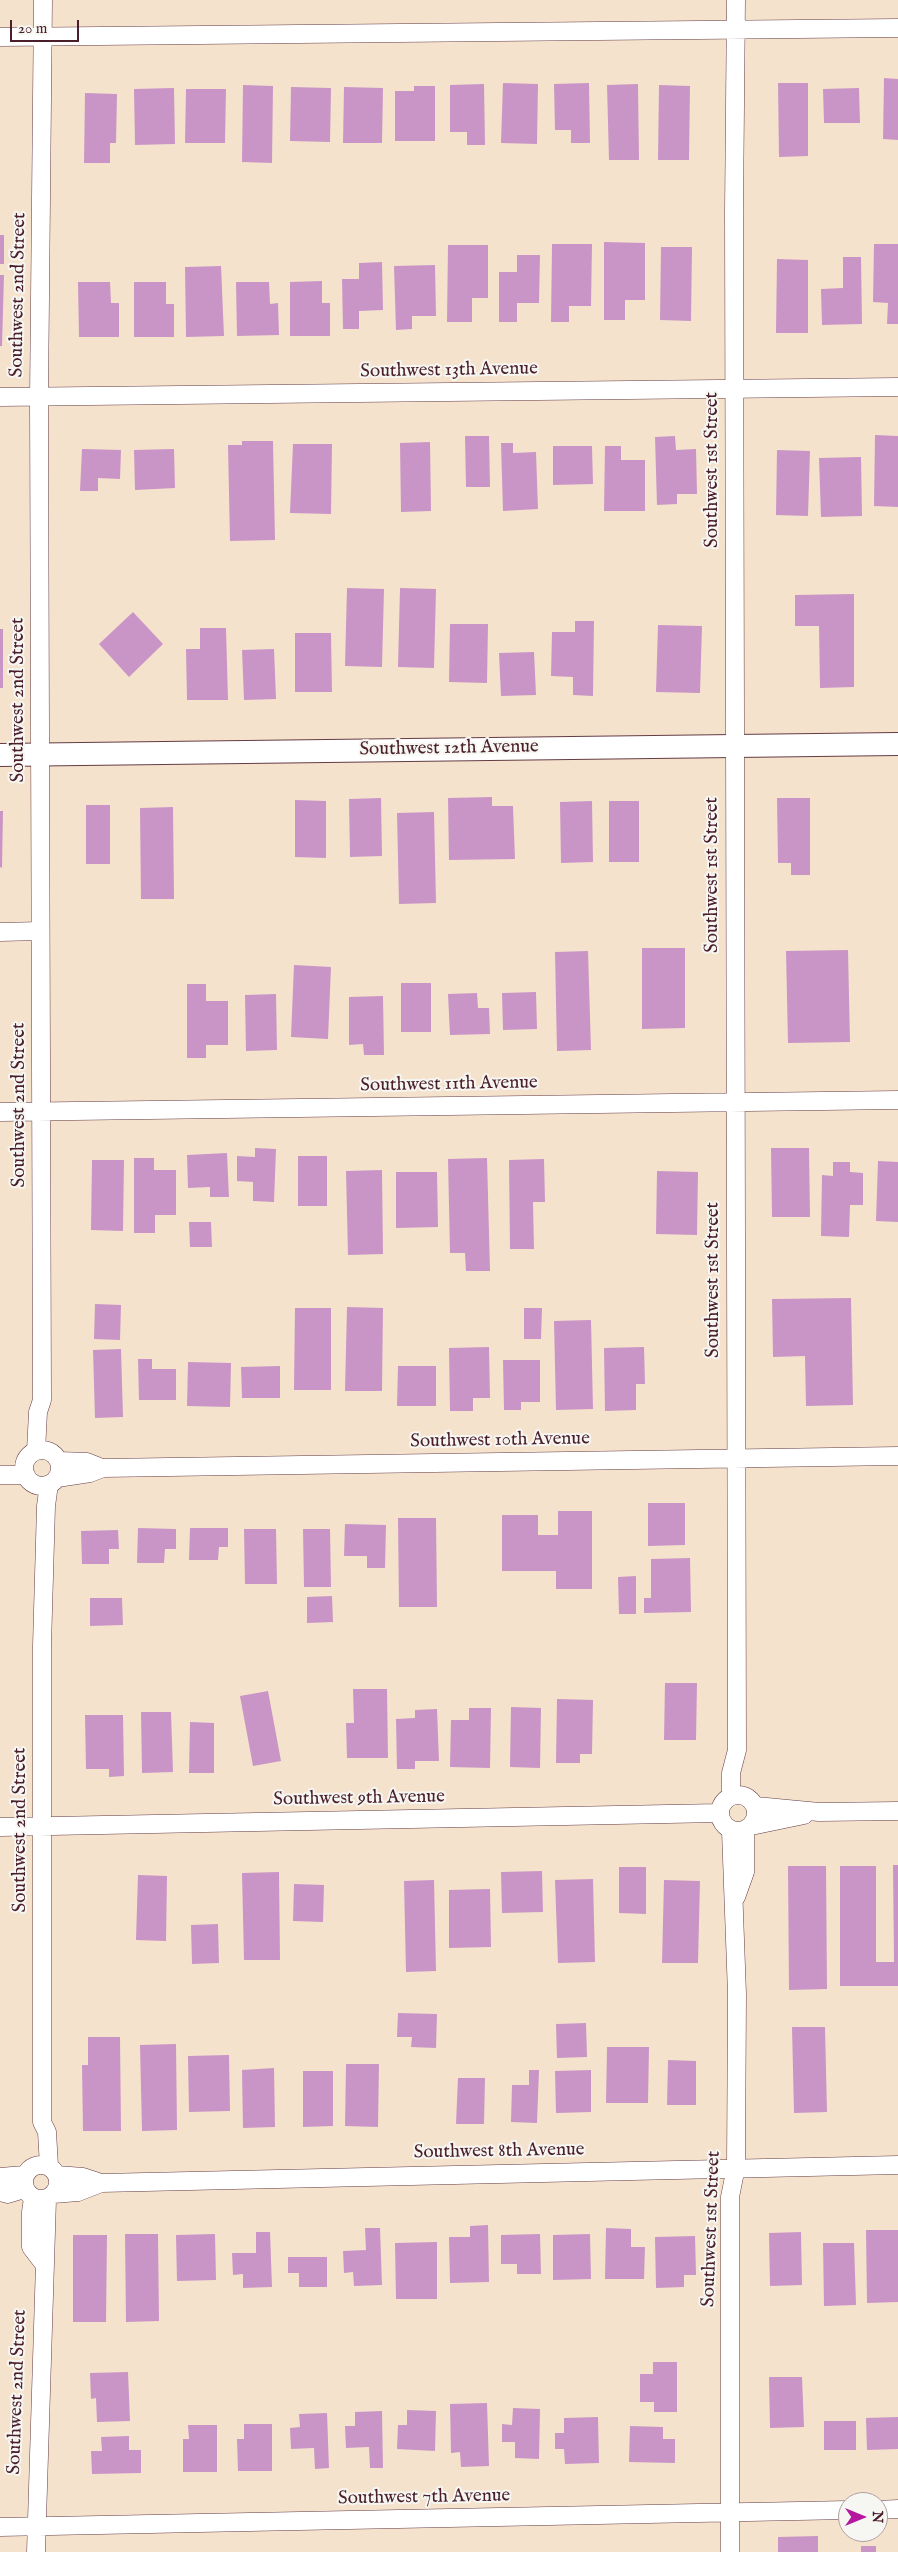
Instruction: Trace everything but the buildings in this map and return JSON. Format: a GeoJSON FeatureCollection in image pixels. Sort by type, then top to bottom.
{"type":"FeatureCollection","features":[{"type":"Feature","properties":{"kind":"street","name":"Southwest 2nd Street"},"geometry":{"type":"LineString","coordinates":[[36,2552],[44,2264],[32,2247],[31,2212],[40,2182],[38,2130],[42,2122],[42,1827],[46,1538],[37,1517],[42,1468],[38,1412],[42,1400],[40,397],[43,0]]}},
{"type":"Feature","properties":{"kind":"street","name":"Southwest 1st Street"},"geometry":{"type":"LineString","coordinates":[[730,2552],[730,2198],[736,2167],[737,1994],[732,1907],[745,1872],[743,1829],[756,1820],[744,1799],[743,1767],[737,1750],[734,745],[736,0]]}},
{"type":"Feature","properties":{"kind":"street"},"geometry":{"type":"LineString","coordinates":[[0,37],[898,28]]}},
{"type":"Feature","properties":{"kind":"street","name":"Southwest 13th Avenue"},"geometry":{"type":"LineString","coordinates":[[0,397],[898,387]]}},
{"type":"Feature","properties":{"kind":"street","name":"Southwest 12th Avenue"},"geometry":{"type":"LineString","coordinates":[[0,755],[898,744]]}},
{"type":"Feature","properties":{"kind":"street"},"geometry":{"type":"LineString","coordinates":[[0,932],[40,931]]}},
{"type":"Feature","properties":{"kind":"street","name":"Southwest 11th Avenue"},"geometry":{"type":"LineString","coordinates":[[0,1112],[898,1100]]}},
{"type":"Feature","properties":{"kind":"street","name":"Southwest 10th Avenue"},"geometry":{"type":"LineString","coordinates":[[0,1464],[90,1473],[102,1468],[898,1456]]}},
{"type":"Feature","properties":{"kind":"street","name":"Southwest 10th Avenue"},"geometry":{"type":"LineString","coordinates":[[0,1475],[42,1468]]}},
{"type":"Feature","properties":{"kind":"street"},"geometry":{"type":"LineString","coordinates":[[819,1812],[743,1829],[721,1820],[719,1813],[724,1800],[744,1799],[819,1812],[898,1811]]}},
{"type":"Feature","properties":{"kind":"street","name":"Southwest 9th Avenue"},"geometry":{"type":"LineString","coordinates":[[0,1828],[719,1813]]}},
{"type":"Feature","properties":{"kind":"street","name":"Southwest 8th Avenue"},"geometry":{"type":"LineString","coordinates":[[0,2177],[40,2182],[78,2192],[101,2184],[736,2167],[898,2165]]}},
{"type":"Feature","properties":{"kind":"street","name":"Southwest 8th Avenue"},"geometry":{"type":"LineString","coordinates":[[0,2192],[8,2194],[40,2182]]}},
{"type":"Feature","properties":{"kind":"street","name":"Southwest 7th Avenue"},"geometry":{"type":"LineString","coordinates":[[0,2527],[838,2510]]}}]}
